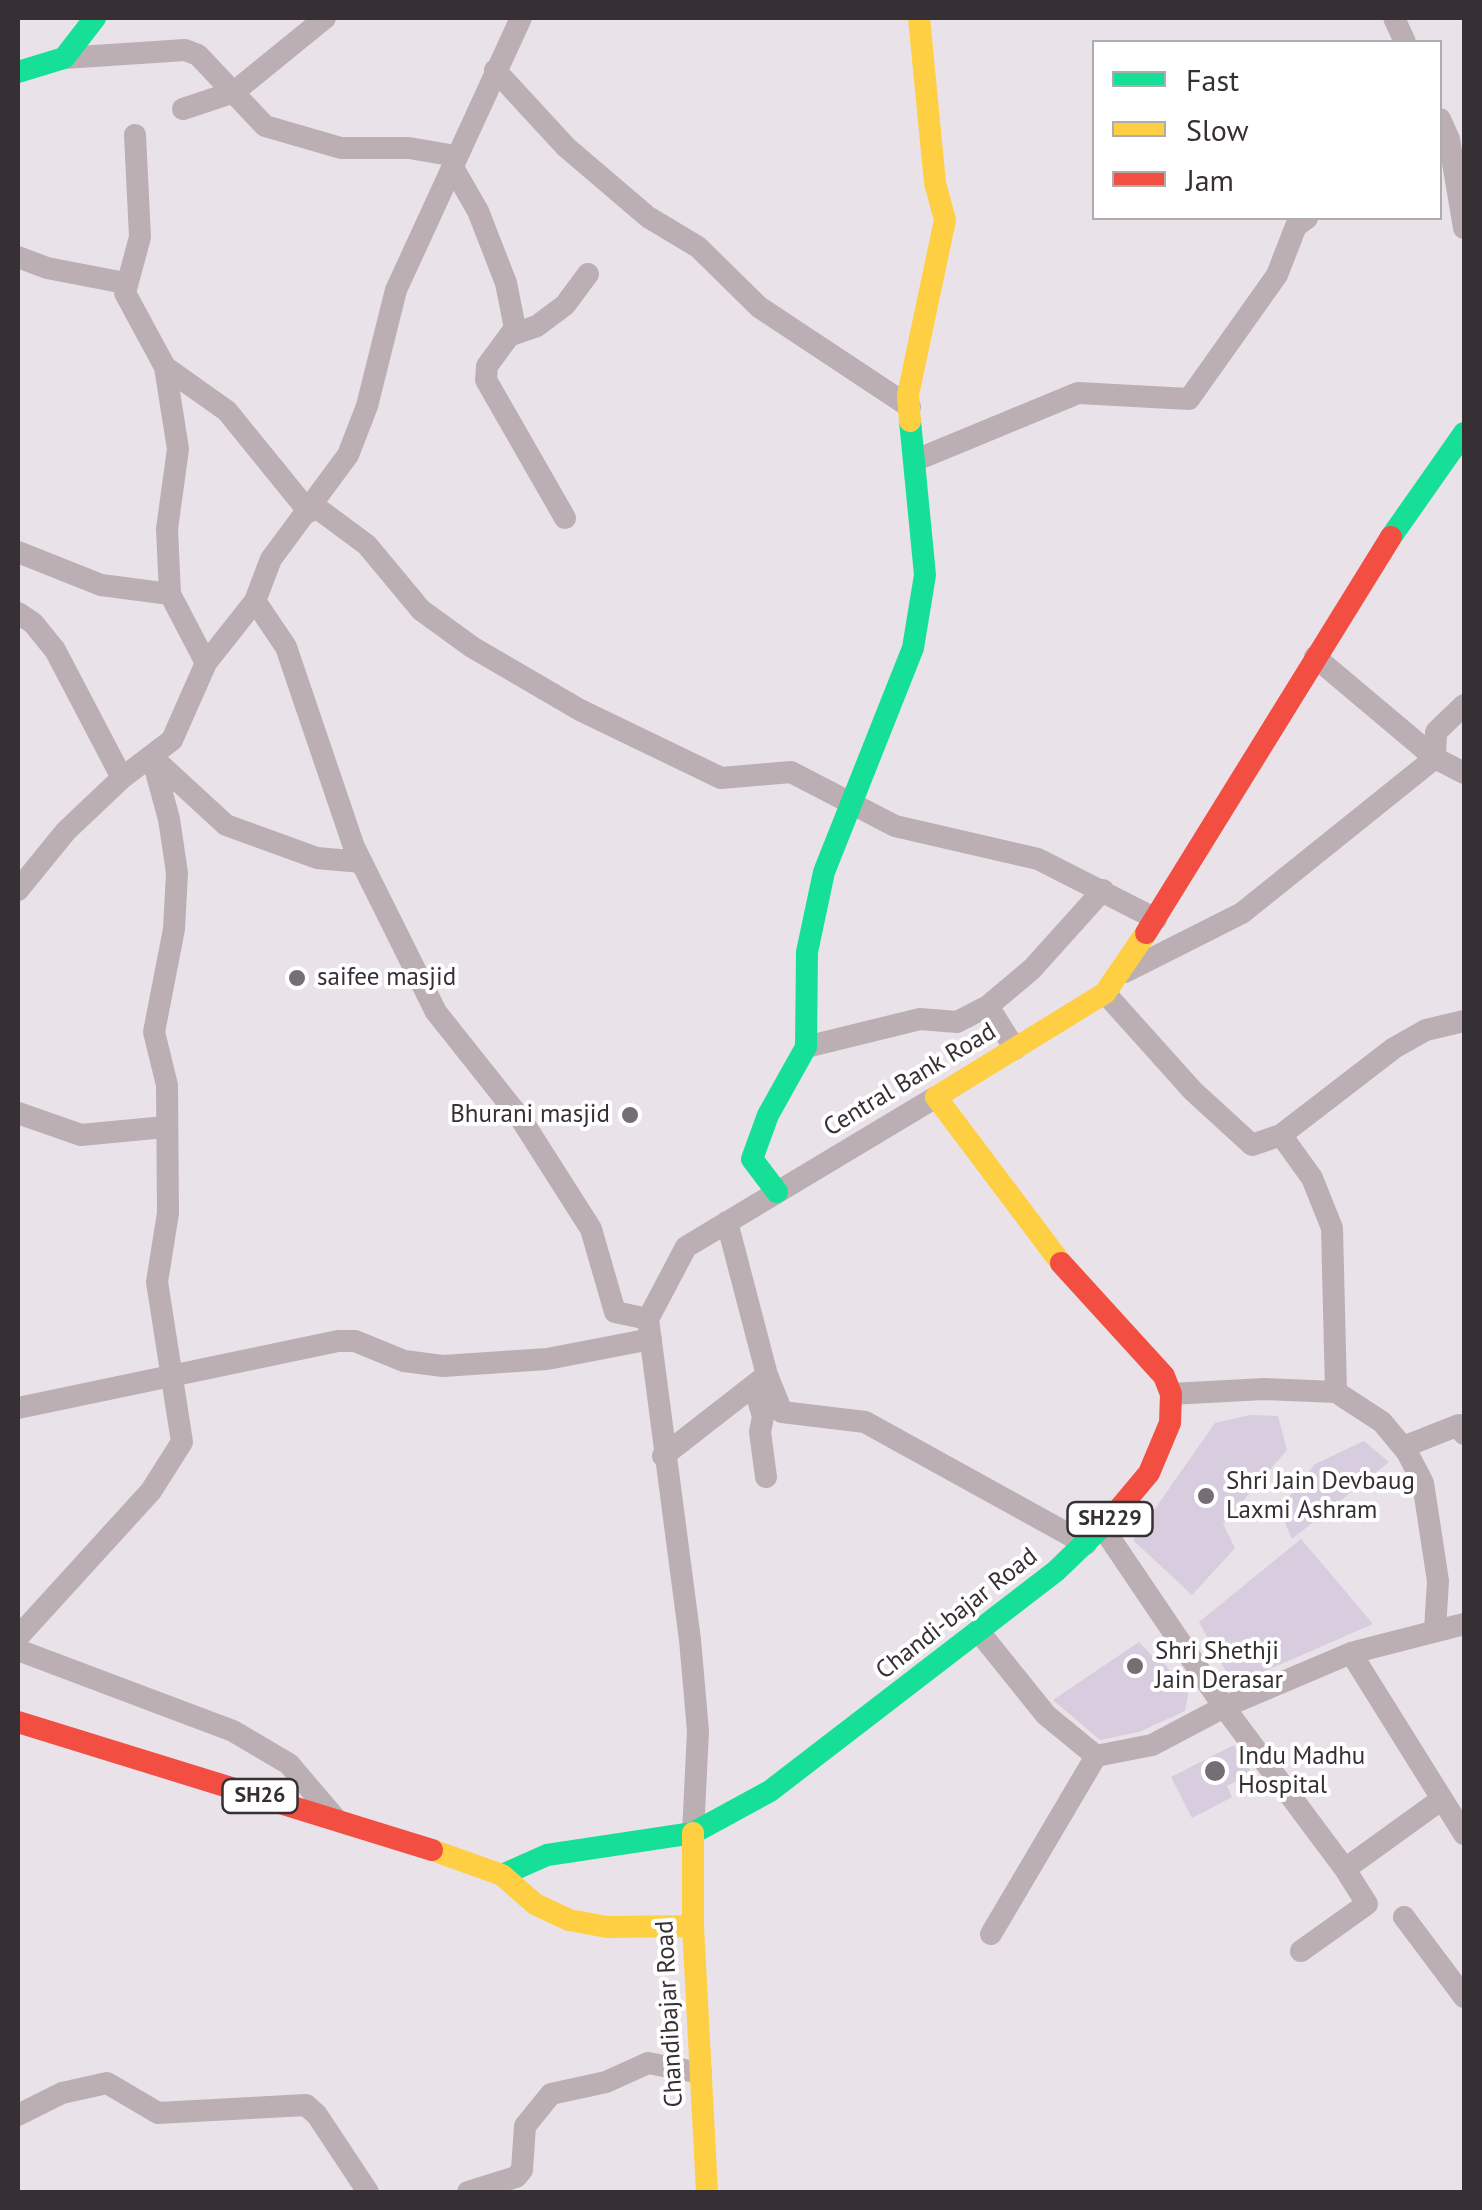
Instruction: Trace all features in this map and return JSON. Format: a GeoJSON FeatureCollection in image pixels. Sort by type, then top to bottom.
{"type":"FeatureCollection","features":[{"type":"Feature","properties":{"kind":"main road"},"geometry":{"type":"LineString","coordinates":[[18,72],[64,58],[95,18]]}},
{"type":"Feature","properties":{"kind":"main road"},"geometry":{"type":"LineString","coordinates":[[777,1192],[752,1159],[768,1115],[806,1047],[807,952],[824,872],[913,648],[925,575],[910,407],[944,220],[935,183],[920,18]]}},
{"type":"Feature","properties":{"kind":"main road","name":"Central Bank Road"},"geometry":{"type":"LineString","coordinates":[[936,1098],[1105,993],[1121,974],[1366,573],[1464,433]]}},
{"type":"Feature","properties":{"kind":"main road"},"geometry":{"type":"LineString","coordinates":[[936,1098],[1040,1240],[1084,1292],[1142,1348],[1171,1394]]}},
{"type":"Feature","properties":{"kind":"main road","name":"Chandi-bajar Road"},"geometry":{"type":"LineString","coordinates":[[693,1833],[770,1790],[980,1633],[1095,1536],[1149,1473],[1164,1447],[1171,1394]]}},
{"type":"Feature","properties":{"kind":"main road","name":"SH26"},"geometry":{"type":"LineString","coordinates":[[18,1722],[338,1820],[502,1875],[535,1904],[568,1920],[607,1927],[692,1926]]}},
{"type":"Feature","properties":{"kind":"main road"},"geometry":{"type":"LineString","coordinates":[[502,1875],[547,1855],[693,1833]]}},
{"type":"Feature","properties":{"kind":"main road","name":"Chandibajar Road"},"geometry":{"type":"LineString","coordinates":[[693,1833],[692,1926],[706,2192]]}},
{"type":"Feature","properties":{"kind":"street"},"geometry":{"type":"LineString","coordinates":[[183,109],[234,92],[325,18]]}},
{"type":"Feature","properties":{"kind":"street"},"geometry":{"type":"LineString","coordinates":[[18,890],[66,831],[122,778],[172,740],[206,663],[255,601],[271,558],[348,455],[366,406],[396,290],[521,18]]}},
{"type":"Feature","properties":{"kind":"street"},"geometry":{"type":"LineString","coordinates":[[64,58],[185,50],[198,55],[265,126],[342,148],[408,148],[454,161],[506,283],[514,334]]}},
{"type":"Feature","properties":{"kind":"street"},"geometry":{"type":"LineString","coordinates":[[495,70],[566,146],[648,217],[698,247],[759,307],[910,407]]}},
{"type":"Feature","properties":{"kind":"street"},"geometry":{"type":"LineString","coordinates":[[135,135],[140,237],[125,283],[130,304],[165,367],[178,449],[168,528],[170,594],[206,663]]}},
{"type":"Feature","properties":{"kind":"street"},"geometry":{"type":"LineString","coordinates":[[1445,146],[1464,228]]}},
{"type":"Feature","properties":{"kind":"street"},"geometry":{"type":"LineString","coordinates":[[916,460],[1078,393],[1189,400],[1277,276],[1296,226],[1304,220]]}},
{"type":"Feature","properties":{"kind":"street"},"geometry":{"type":"LineString","coordinates":[[18,257],[47,268],[125,283]]}},
{"type":"Feature","properties":{"kind":"street"},"geometry":{"type":"LineString","coordinates":[[565,518],[486,380],[487,366],[514,334],[537,326],[565,305],[588,274]]}},
{"type":"Feature","properties":{"kind":"street"},"geometry":{"type":"LineString","coordinates":[[165,367],[228,411],[311,509],[366,544],[421,610],[472,647],[580,710],[722,778],[791,772],[896,826],[1038,859],[1156,919]]}},
{"type":"Feature","properties":{"kind":"street"},"geometry":{"type":"LineString","coordinates":[[18,552],[101,585],[170,594]]}},
{"type":"Feature","properties":{"kind":"street"},"geometry":{"type":"LineString","coordinates":[[255,601],[286,648],[361,862],[436,1012],[521,1119],[592,1229],[615,1312],[649,1329]]}},
{"type":"Feature","properties":{"kind":"street"},"geometry":{"type":"LineString","coordinates":[[18,613],[33,622],[55,650],[122,778]]}},
{"type":"Feature","properties":{"kind":"street"},"geometry":{"type":"LineString","coordinates":[[1316,656],[1435,758],[1464,772]]}},
{"type":"Feature","properties":{"kind":"street"},"geometry":{"type":"LineString","coordinates":[[1121,974],[1242,913],[1435,758],[1436,732],[1464,705]]}},
{"type":"Feature","properties":{"kind":"street"},"geometry":{"type":"LineString","coordinates":[[152,757],[226,825],[317,858],[361,862]]}},
{"type":"Feature","properties":{"kind":"street"},"geometry":{"type":"LineString","coordinates":[[18,1637],[151,1491],[178,1454],[182,1442],[157,1282],[168,1213],[167,1085],[154,1032],[174,929],[177,873],[169,819],[152,757]]}},
{"type":"Feature","properties":{"kind":"street"},"geometry":{"type":"LineString","coordinates":[[806,1047],[920,1019],[957,1022],[988,1006],[1032,968],[1104,890]]}},
{"type":"Feature","properties":{"kind":"street"},"geometry":{"type":"LineString","coordinates":[[1105,993],[1193,1091],[1252,1145],[1281,1136],[1394,1048],[1426,1030],[1464,1021]]}},
{"type":"Feature","properties":{"kind":"street"},"geometry":{"type":"LineString","coordinates":[[988,1006],[1014,1049]]}},
{"type":"Feature","properties":{"kind":"street","name":"Central Bank Road"},"geometry":{"type":"LineString","coordinates":[[649,1329],[686,1247],[936,1098]]}},
{"type":"Feature","properties":{"kind":"street"},"geometry":{"type":"LineString","coordinates":[[22,1120],[81,1135],[165,1127]]}},
{"type":"Feature","properties":{"kind":"street"},"geometry":{"type":"LineString","coordinates":[[1281,1136],[1312,1178],[1332,1228],[1336,1392]]}},
{"type":"Feature","properties":{"kind":"street"},"geometry":{"type":"LineString","coordinates":[[726,1222],[760,1380],[760,1432],[766,1477]]}},
{"type":"Feature","properties":{"kind":"street"},"geometry":{"type":"LineString","coordinates":[[18,1408],[338,1341],[354,1342],[404,1361],[442,1366],[547,1359],[649,1329]]}},
{"type":"Feature","properties":{"kind":"street"},"geometry":{"type":"LineString","coordinates":[[649,1329],[690,1640],[698,1731],[693,1833]]}},
{"type":"Feature","properties":{"kind":"street"},"geometry":{"type":"LineString","coordinates":[[663,1456],[760,1380]]}},
{"type":"Feature","properties":{"kind":"street"},"geometry":{"type":"LineString","coordinates":[[760,1380],[782,1412],[865,1422],[1095,1536],[1368,1904],[1301,1951]]}},
{"type":"Feature","properties":{"kind":"street"},"geometry":{"type":"LineString","coordinates":[[1171,1394],[1336,1392],[1382,1422],[1403,1447],[1422,1483],[1434,1535],[1438,1582],[1435,1630]]}},
{"type":"Feature","properties":{"kind":"street"},"geometry":{"type":"LineString","coordinates":[[1403,1447],[1459,1424],[1464,1434]]}},
{"type":"Feature","properties":{"kind":"street"},"geometry":{"type":"LineString","coordinates":[[991,1934],[1096,1756],[1152,1746],[1224,1707],[1351,1653],[1464,1624]]}},
{"type":"Feature","properties":{"kind":"street"},"geometry":{"type":"LineString","coordinates":[[980,1633],[1046,1715],[1096,1756]]}},
{"type":"Feature","properties":{"kind":"street"},"geometry":{"type":"LineString","coordinates":[[18,1650],[233,1731],[274,1753],[338,1820]]}},
{"type":"Feature","properties":{"kind":"street"},"geometry":{"type":"LineString","coordinates":[[1351,1653],[1464,1834]]}},
{"type":"Feature","properties":{"kind":"street"},"geometry":{"type":"LineString","coordinates":[[1345,1869],[1442,1800]]}},
{"type":"Feature","properties":{"kind":"street"},"geometry":{"type":"LineString","coordinates":[[1404,1917],[1464,1998]]}},
{"type":"Feature","properties":{"kind":"street"},"geometry":{"type":"LineString","coordinates":[[468,2192],[519,2174],[525,2126],[550,2094],[606,2082],[648,2063],[701,2073]]}},
{"type":"Feature","properties":{"kind":"street"},"geometry":{"type":"LineString","coordinates":[[18,2115],[62,2093],[107,2083],[158,2114],[306,2105],[318,2115],[368,2192]]}},
{"type":"Feature","properties":{"kind":"building","name":"Shri Jain Devbaug Laxmi Ashram"},"geometry":{"type":"Polygon","coordinates":[[[1250,1415],[1278,1416],[1287,1450],[1223,1524],[1235,1548],[1192,1595],[1133,1540],[1215,1423],[1250,1415]]]}},
{"type":"Feature","properties":{"kind":"building"},"geometry":{"type":"Polygon","coordinates":[[[1364,1441],[1389,1462],[1292,1539],[1279,1509],[1315,1464],[1364,1441]]]}},
{"type":"Feature","properties":{"kind":"building"},"geometry":{"type":"Polygon","coordinates":[[[1301,1539],[1373,1624],[1233,1685],[1199,1622],[1301,1539]]]}},
{"type":"Feature","properties":{"kind":"building","name":"Shri Shethji Jain Derasar"},"geometry":{"type":"Polygon","coordinates":[[[1139,1642],[1154,1658],[1158,1655],[1188,1694],[1185,1711],[1139,1732],[1100,1740],[1053,1700],[1139,1642]]]}},
{"type":"Feature","properties":{"kind":"building"},"geometry":{"type":"Polygon","coordinates":[[[1234,1745],[1252,1773],[1227,1786],[1232,1797],[1192,1818],[1171,1777],[1234,1745]]]}},
{"type":"Feature","properties":{"kind":"traffic: fast"},"geometry":{"type":"LineString","coordinates":[[18,72],[64,58],[95,18]]}},
{"type":"Feature","properties":{"kind":"traffic: fast"},"geometry":{"type":"LineString","coordinates":[[777,1192],[752,1159],[768,1115],[806,1047],[807,952],[824,872],[913,648],[925,575],[910,421]]}},
{"type":"Feature","properties":{"kind":"traffic: fast"},"geometry":{"type":"LineString","coordinates":[[1391,537],[1464,433]]}},
{"type":"Feature","properties":{"kind":"traffic: fast"},"geometry":{"type":"LineString","coordinates":[[502,1875],[547,1855],[693,1833],[770,1791],[1056,1571],[1113,1516]]}},
{"type":"Feature","properties":{"kind":"traffic: slow"},"geometry":{"type":"LineString","coordinates":[[910,421],[908,395],[945,220],[935,183],[919,18]]}},
{"type":"Feature","properties":{"kind":"traffic: slow"},"geometry":{"type":"LineString","coordinates":[[1061,1263],[936,1097],[1105,993],[1146,933]]}},
{"type":"Feature","properties":{"kind":"traffic: slow"},"geometry":{"type":"LineString","coordinates":[[693,1833],[693,1926],[707,2192]]}},
{"type":"Feature","properties":{"kind":"traffic: slow"},"geometry":{"type":"LineString","coordinates":[[432,1850],[502,1875],[535,1904],[569,1920],[607,1927],[693,1926]]}},
{"type":"Feature","properties":{"kind":"traffic: jam"},"geometry":{"type":"LineString","coordinates":[[1146,933],[1391,537]]}},
{"type":"Feature","properties":{"kind":"traffic: jam"},"geometry":{"type":"LineString","coordinates":[[1061,1263],[1164,1376],[1171,1394],[1170,1423],[1149,1473],[1113,1516]]}},
{"type":"Feature","properties":{"kind":"traffic: jam"},"geometry":{"type":"LineString","coordinates":[[18,1722],[432,1850]]}},
{"type":"Feature","properties":{"kind":"place","name":"saifee masjid"},"geometry":{"type":"Point","coordinates":[297,978]}},
{"type":"Feature","properties":{"kind":"place","name":"Bhurani masjid"},"geometry":{"type":"Point","coordinates":[630,1115]}},
{"type":"Feature","properties":{"kind":"place","name":"Shri Jain Devbaug Laxmi Ashram"},"geometry":{"type":"Point","coordinates":[1206,1496]}},
{"type":"Feature","properties":{"kind":"place","name":"Shri Shethji Jain Derasar"},"geometry":{"type":"Point","coordinates":[1135,1666]}},
{"type":"Feature","properties":{"kind":"place","name":"Indu Madhu Hospital"},"geometry":{"type":"Point","coordinates":[1215,1771]}}]}
